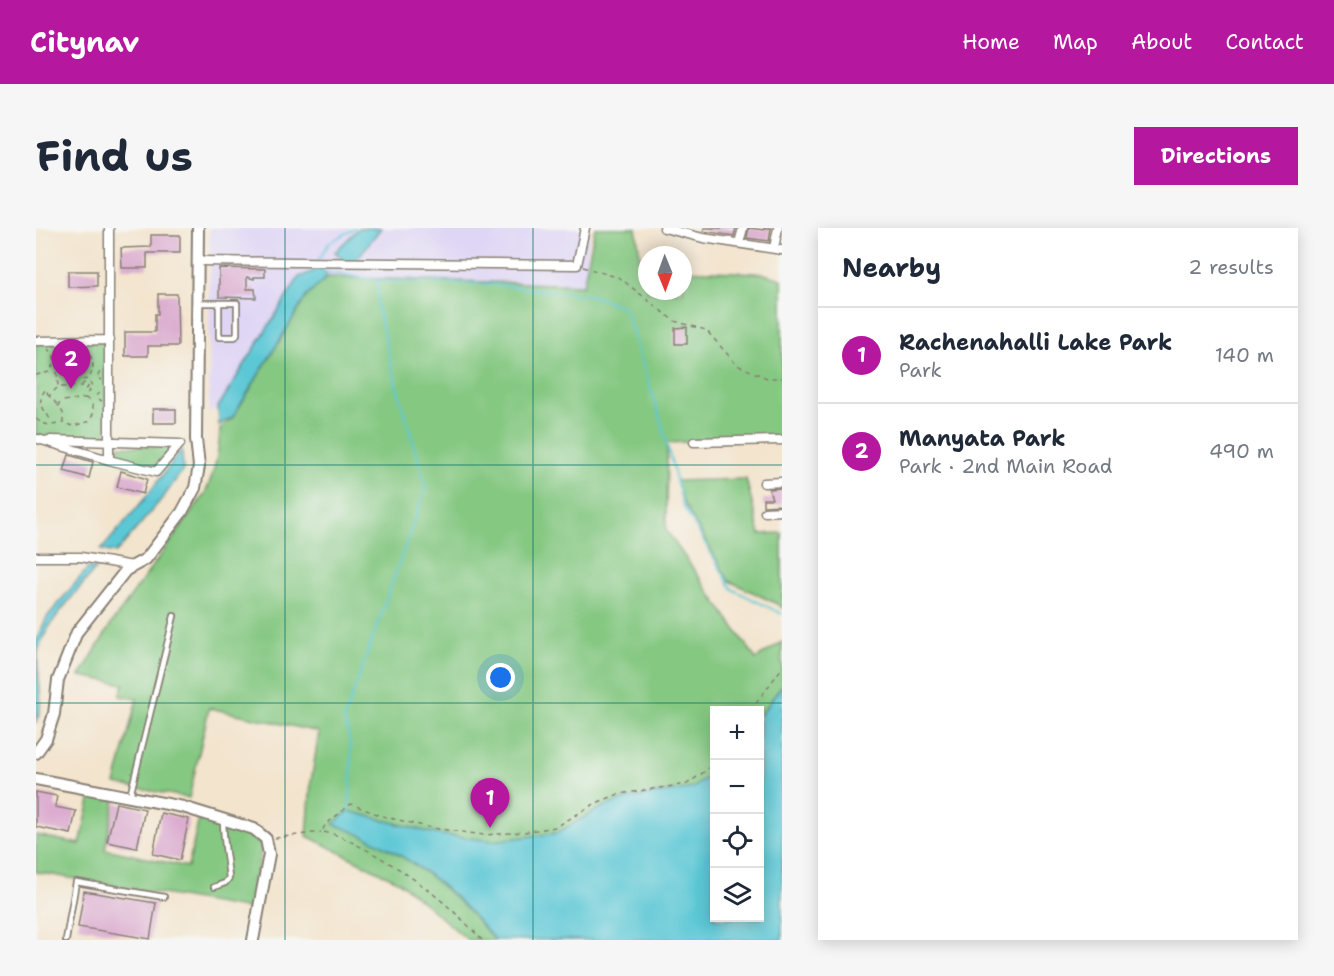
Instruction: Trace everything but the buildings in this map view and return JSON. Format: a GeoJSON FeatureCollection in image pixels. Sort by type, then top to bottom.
{"type":"FeatureCollection","features":[{"type":"Feature","properties":{"kind":"street"},"geometry":{"type":"LineString","coordinates":[[109,228],[110,460]]}},
{"type":"Feature","properties":{"kind":"street"},"geometry":{"type":"LineString","coordinates":[[36,753],[46,739],[54,714],[58,680],[77,632],[126,570],[146,559],[182,512],[195,488],[199,466],[196,449],[198,228]]}},
{"type":"Feature","properties":{"kind":"street"},"geometry":{"type":"LineString","coordinates":[[199,261],[577,265],[585,228]]}},
{"type":"Feature","properties":{"kind":"street"},"geometry":{"type":"LineString","coordinates":[[708,238],[710,228]]}},
{"type":"Feature","properties":{"kind":"street"},"geometry":{"type":"LineString","coordinates":[[739,243],[743,228]]}},
{"type":"Feature","properties":{"kind":"street"},"geometry":{"type":"LineString","coordinates":[[669,229],[708,238],[778,249],[778,228]]}},
{"type":"Feature","properties":{"kind":"street"},"geometry":{"type":"LineString","coordinates":[[36,341],[110,340]]}},
{"type":"Feature","properties":{"kind":"street"},"geometry":{"type":"LineString","coordinates":[[37,439],[110,442],[180,444],[156,472],[37,439]]}},
{"type":"Feature","properties":{"kind":"street"},"geometry":{"type":"LineString","coordinates":[[694,442],[782,440]]}},
{"type":"Feature","properties":{"kind":"street"},"geometry":{"type":"LineString","coordinates":[[764,483],[782,482]]}},
{"type":"Feature","properties":{"kind":"street"},"geometry":{"type":"LineString","coordinates":[[765,512],[782,511]]}},
{"type":"Feature","properties":{"kind":"street"},"geometry":{"type":"LineString","coordinates":[[36,557],[81,557],[133,566]]}},
{"type":"Feature","properties":{"kind":"street"},"geometry":{"type":"LineString","coordinates":[[36,779],[183,807],[254,829],[266,839],[269,854],[253,940]]}},
{"type":"Feature","properties":{"kind":"lane"},"geometry":{"type":"LineString","coordinates":[[198,303],[219,303],[237,303],[237,334],[235,337],[219,337],[219,303]]}},
{"type":"Feature","properties":{"kind":"lane"},"geometry":{"type":"LineString","coordinates":[[130,796],[174,616]]}},
{"type":"Feature","properties":{"kind":"lane"},"geometry":{"type":"LineString","coordinates":[[214,887],[225,883],[229,878],[226,844],[223,837],[223,819]]}},
{"type":"Feature","properties":{"kind":"lane"},"geometry":{"type":"LineString","coordinates":[[66,940],[76,882],[164,897]]}},
{"type":"Feature","properties":{"kind":"path"},"geometry":{"type":"LineString","coordinates":[[577,265],[620,278],[674,321],[706,330],[737,365],[767,378],[782,378]]}},
{"type":"Feature","properties":{"kind":"path"},"geometry":{"type":"LineString","coordinates":[[36,375],[49,372],[55,360],[53,354],[46,348]]}},
{"type":"Feature","properties":{"kind":"path"},"geometry":{"type":"LineString","coordinates":[[55,360],[65,361],[77,350],[83,349],[90,354],[94,360],[89,384],[91,391],[102,402]]}},
{"type":"Feature","properties":{"kind":"path"},"geometry":{"type":"LineString","coordinates":[[65,361],[66,372],[89,384]]}},
{"type":"Feature","properties":{"kind":"path"},"geometry":{"type":"LineString","coordinates":[[49,396],[58,387],[82,386],[85,389],[97,377],[98,372],[102,371]]}},
{"type":"Feature","properties":{"kind":"path"},"geometry":{"type":"LineString","coordinates":[[57,372],[58,387]]}},
{"type":"Feature","properties":{"kind":"path"},"geometry":{"type":"LineString","coordinates":[[97,377],[103,381]]}},
{"type":"Feature","properties":{"kind":"path"},"geometry":{"type":"LineString","coordinates":[[82,386],[84,383],[89,384]]}},
{"type":"Feature","properties":{"kind":"path"},"geometry":{"type":"LineString","coordinates":[[50,419],[40,402],[45,390],[63,413],[63,423]]}},
{"type":"Feature","properties":{"kind":"path"},"geometry":{"type":"LineString","coordinates":[[58,405],[63,401],[86,398],[91,391]]}},
{"type":"Feature","properties":{"kind":"path"},"geometry":{"type":"LineString","coordinates":[[97,395],[102,392]]}},
{"type":"Feature","properties":{"kind":"path"},"geometry":{"type":"LineString","coordinates":[[36,419],[42,424],[52,426],[63,423],[73,426],[90,421],[94,407],[86,398]]}},
{"type":"Feature","properties":{"kind":"path"},"geometry":{"type":"LineString","coordinates":[[36,401],[40,402]]}},
{"type":"Feature","properties":{"kind":"path"},"geometry":{"type":"LineString","coordinates":[[755,706],[782,668]]}},
{"type":"Feature","properties":{"kind":"path"},"geometry":{"type":"LineString","coordinates":[[322,832],[325,825],[351,804],[382,816],[432,828],[484,836],[556,827],[596,803],[619,794],[687,784],[710,767]]}},
{"type":"Feature","properties":{"kind":"path"},"geometry":{"type":"LineString","coordinates":[[266,839],[330,832],[423,885],[482,940]]}},
{"type":"Feature","properties":{"kind":"shaded area"},"geometry":{"type":"Polygon","coordinates":[[[210,228],[590,228],[584,285],[327,277],[322,268],[299,277],[218,407],[209,413],[210,228]]]}},
{"type":"Feature","properties":{"kind":"green space"},"geometry":{"type":"Polygon","coordinates":[[[595,228],[636,228],[639,246],[638,300],[692,300],[692,270],[761,273],[782,279],[782,437],[667,443],[666,530],[756,659],[782,642],[782,685],[764,710],[764,706],[710,706],[710,775],[693,788],[653,794],[575,823],[557,833],[493,841],[436,834],[349,811],[334,824],[382,845],[426,873],[459,901],[495,940],[468,940],[399,882],[307,836],[311,782],[319,732],[209,708],[189,798],[115,784],[137,699],[120,696],[124,684],[80,676],[111,624],[204,495],[216,463],[220,429],[233,417],[306,297],[327,277],[583,285],[595,228]]]}},
{"type":"Feature","properties":{"kind":"green space"},"geometry":{"type":"Polygon","coordinates":[[[107,342],[106,439],[36,435],[36,343],[107,342]]]}},
{"type":"Feature","properties":{"kind":"green space"},"geometry":{"type":"Polygon","coordinates":[[[113,446],[172,447],[154,467],[112,457],[113,446]]]}},
{"type":"Feature","properties":{"kind":"green space"},"geometry":{"type":"Polygon","coordinates":[[[746,479],[760,534],[782,533],[782,608],[729,581],[684,504],[676,481],[746,479]]]}},
{"type":"Feature","properties":{"kind":"green space"},"geometry":{"type":"Polygon","coordinates":[[[91,796],[115,800],[105,849],[188,867],[199,818],[250,834],[262,846],[249,909],[36,872],[36,835],[80,844],[91,796]]]}},
{"type":"Feature","properties":{"kind":"water"},"geometry":{"type":"Polygon","coordinates":[[[359,228],[381,228],[351,267],[335,252],[359,228]]]}},
{"type":"Feature","properties":{"kind":"water"},"geometry":{"type":"Polygon","coordinates":[[[322,268],[327,277],[306,297],[233,417],[219,425],[218,407],[299,277],[322,268]]]}},
{"type":"Feature","properties":{"kind":"water"},"geometry":{"type":"Polygon","coordinates":[[[182,449],[183,470],[165,495],[116,553],[101,550],[146,497],[182,449]]]}},
{"type":"Feature","properties":{"kind":"water"},"geometry":{"type":"Polygon","coordinates":[[[88,568],[96,568],[47,630],[38,652],[40,708],[36,722],[36,641],[47,617],[88,568]]]}},
{"type":"Feature","properties":{"kind":"water"},"geometry":{"type":"Polygon","coordinates":[[[782,685],[782,940],[495,940],[459,900],[426,873],[366,837],[333,824],[349,811],[436,834],[493,841],[557,833],[603,807],[626,799],[693,788],[710,775],[710,922],[764,922],[764,710],[782,685]]]}},
{"type":"Feature","properties":{"kind":"waterway"},"geometry":{"type":"LineString","coordinates":[[319,259],[329,243],[355,228]]}},
{"type":"Feature","properties":{"kind":"waterway"},"geometry":{"type":"LineString","coordinates":[[313,270],[388,282],[488,284],[594,296],[625,308],[660,418],[683,506],[732,589],[782,614]]}},
{"type":"Feature","properties":{"kind":"waterway"},"geometry":{"type":"LineString","coordinates":[[349,811],[351,753],[344,719],[426,487],[395,380],[377,305],[378,281]]}},
{"type":"Feature","properties":{"kind":"place","name":"Manyata Park"},"geometry":{"type":"Point","coordinates":[71,389]}},
{"type":"Feature","properties":{"kind":"place","name":"Rachenahalli Lake Park"},"geometry":{"type":"Point","coordinates":[490,828]}}]}
